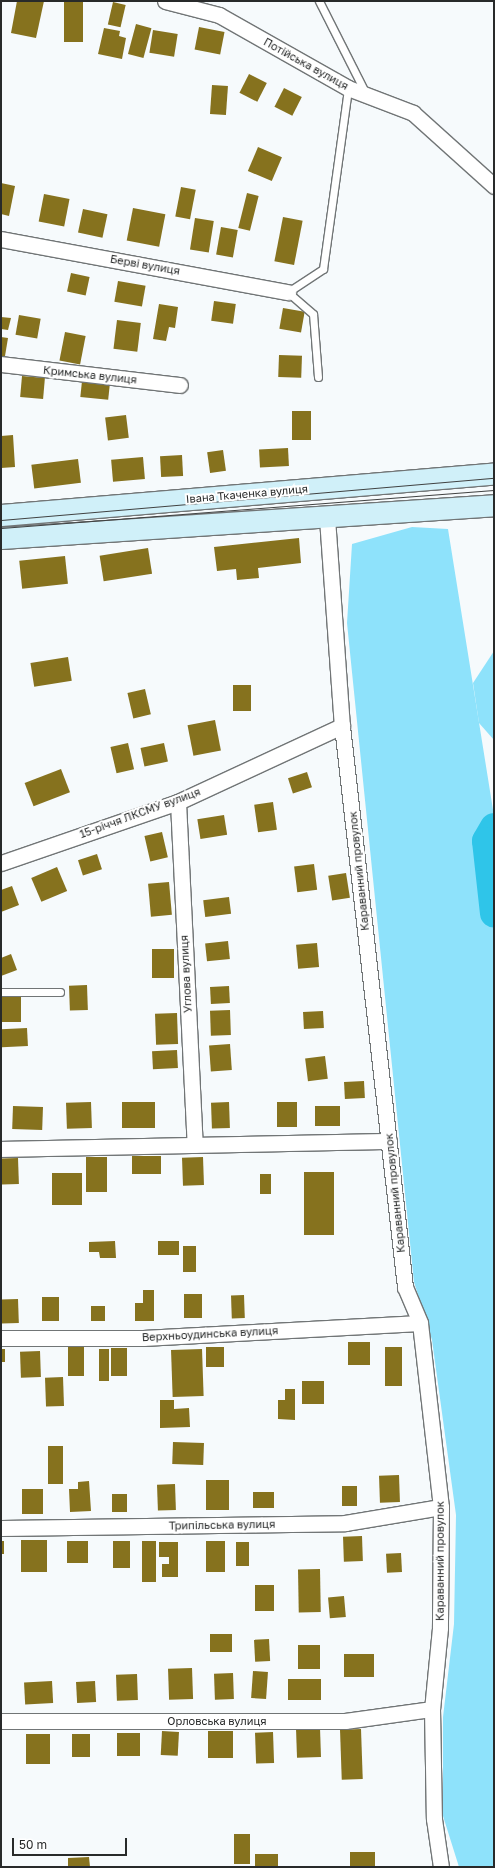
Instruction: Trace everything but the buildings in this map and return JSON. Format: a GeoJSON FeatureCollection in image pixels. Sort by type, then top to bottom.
{"type":"FeatureCollection","features":[{"type":"Feature","properties":{"kind":"main road","name":"Івана Ткаченка вулиця"},"geometry":{"type":"LineString","coordinates":[[1,515],[494,474]]}},
{"type":"Feature","properties":{"kind":"main road"},"geometry":{"type":"LineString","coordinates":[[1,538],[327,518],[494,505]]}},
{"type":"Feature","properties":{"kind":"street","name":"Потійська вулиця"},"geometry":{"type":"LineString","coordinates":[[165,1],[218,15],[348,88],[413,113],[494,186]]}},
{"type":"Feature","properties":{"kind":"street","name":"Берві вулиця"},"geometry":{"type":"LineString","coordinates":[[1,238],[288,292]]}},
{"type":"Feature","properties":{"kind":"street","name":"Кримська вулиця"},"geometry":{"type":"LineString","coordinates":[[1,364],[46,371],[180,385]]}},
{"type":"Feature","properties":{"kind":"street","name":"Караванний провулок"},"geometry":{"type":"LineString","coordinates":[[327,518],[342,726],[405,1287],[420,1323],[442,1507],[440,1628],[432,1709],[434,1819],[441,1867]]}},
{"type":"Feature","properties":{"kind":"street","name":"15-річчя ЛКСМУ вулиця"},"geometry":{"type":"LineString","coordinates":[[1,863],[178,802],[342,726]]}},
{"type":"Feature","properties":{"kind":"street","name":"Углова вулиця"},"geometry":{"type":"LineString","coordinates":[[178,802],[195,1145]]}},
{"type":"Feature","properties":{"kind":"street"},"geometry":{"type":"LineString","coordinates":[[1,1149],[389,1141]]}},
{"type":"Feature","properties":{"kind":"street","name":"Верхньоудинська вулиця"},"geometry":{"type":"LineString","coordinates":[[1,1338],[142,1338],[420,1323]]}},
{"type":"Feature","properties":{"kind":"street","name":"Трипільська вулиця"},"geometry":{"type":"LineString","coordinates":[[1,1528],[345,1524],[442,1507]]}},
{"type":"Feature","properties":{"kind":"street","name":"Орловська вулиця"},"geometry":{"type":"LineString","coordinates":[[1,1721],[346,1721],[432,1709]]}},
{"type":"Feature","properties":{"kind":"lane"},"geometry":{"type":"LineString","coordinates":[[319,1],[366,94]]}},
{"type":"Feature","properties":{"kind":"lane"},"geometry":{"type":"LineString","coordinates":[[318,377],[313,314],[288,292],[323,269],[348,88]]}},
{"type":"Feature","properties":{"kind":"lane"},"geometry":{"type":"LineString","coordinates":[[1,992],[60,992]]}},
{"type":"Feature","properties":{"kind":"shaded area"},"geometry":{"type":"Polygon","coordinates":[[[412,527],[448,529],[494,816],[494,1867],[459,1867],[443,1816],[443,1717],[454,1624],[456,1515],[432,1340],[414,1282],[347,623],[352,544],[412,527]]]}},
{"type":"Feature","properties":{"kind":"shaded area"},"geometry":{"type":"Polygon","coordinates":[[[494,651],[494,740],[479,723],[473,683],[494,651]]]}},
{"type":"Feature","properties":{"kind":"waterway"},"geometry":{"type":"LineString","coordinates":[[494,827],[486,841],[494,914]]}},
{"type":"Feature","properties":{"kind":"tram line"},"geometry":{"type":"LineString","coordinates":[[1,520],[494,478]]}},
{"type":"Feature","properties":{"kind":"tram line"},"geometry":{"type":"LineString","coordinates":[[1,528],[494,490]]}}]}
